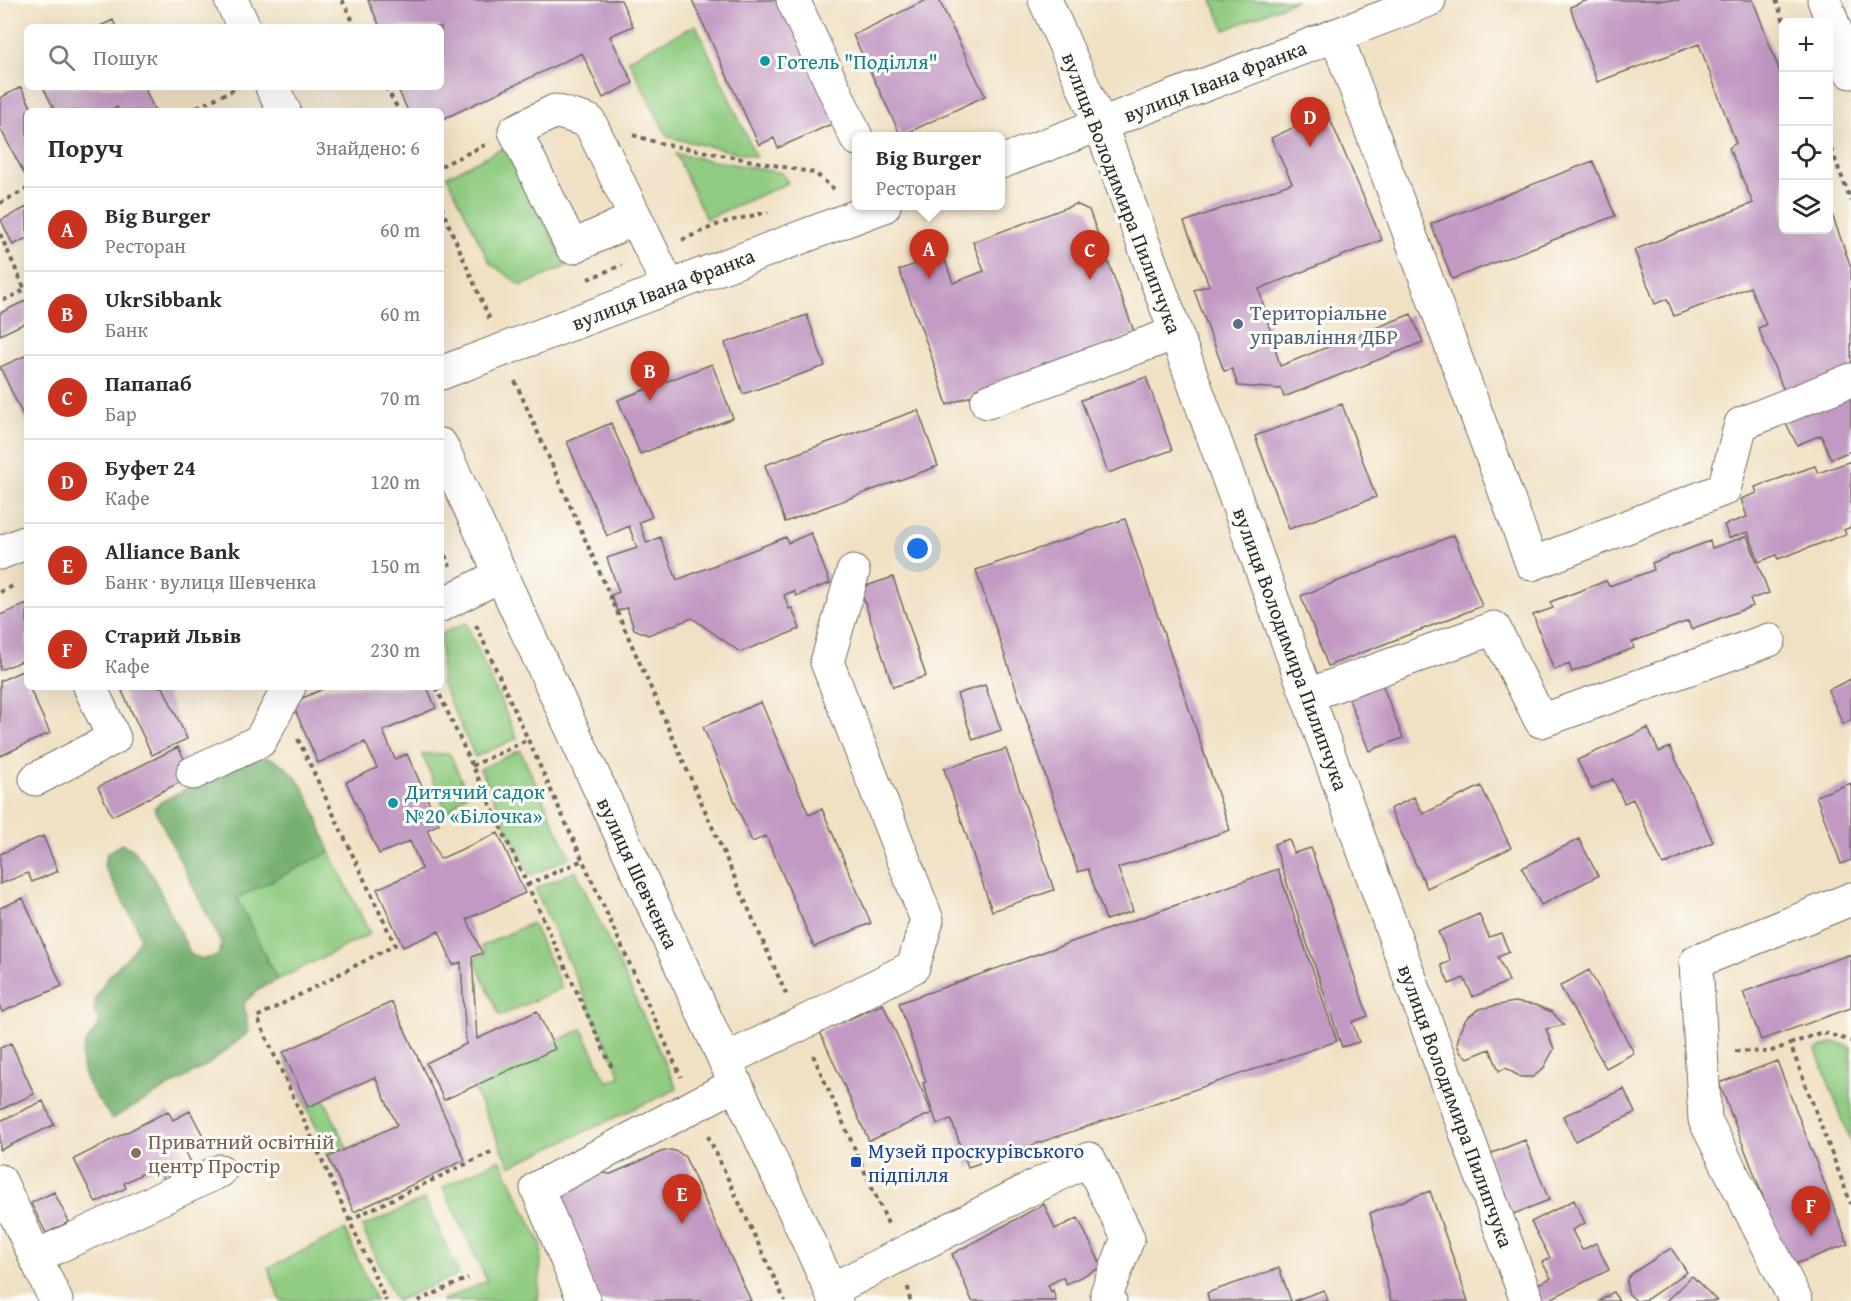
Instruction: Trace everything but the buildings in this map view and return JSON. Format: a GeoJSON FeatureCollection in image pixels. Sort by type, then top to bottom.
{"type":"FeatureCollection","features":[{"type":"Feature","properties":{"kind":"street"},"geometry":{"type":"LineString","coordinates":[[231,0],[243,24]]}},
{"type":"Feature","properties":{"kind":"street"},"geometry":{"type":"LineString","coordinates":[[793,0],[854,132]]}},
{"type":"Feature","properties":{"kind":"street","name":"вулиця Володимира Пилипчука"},"geometry":{"type":"LineString","coordinates":[[1045,0],[1100,124],[1527,1301]]}},
{"type":"Feature","properties":{"kind":"street","name":"вулиця Івана Франка"},"geometry":{"type":"LineString","coordinates":[[1005,160],[1429,0]]}},
{"type":"Feature","properties":{"kind":"street"},"geometry":{"type":"LineString","coordinates":[[1824,0],[1851,72]]}},
{"type":"Feature","properties":{"kind":"street"},"geometry":{"type":"LineString","coordinates":[[1336,35],[1532,564],[1724,489],[1741,424],[1851,380]]}},
{"type":"Feature","properties":{"kind":"street"},"geometry":{"type":"LineString","coordinates":[[274,90],[282,108]]}},
{"type":"Feature","properties":{"kind":"street"},"geometry":{"type":"LineString","coordinates":[[636,218],[572,247],[515,131],[555,111],[589,121],[669,286]]}},
{"type":"Feature","properties":{"kind":"street","name":"вулиця Івана Франка"},"geometry":{"type":"LineString","coordinates":[[444,372],[873,210]]}},
{"type":"Feature","properties":{"kind":"street"},"geometry":{"type":"LineString","coordinates":[[987,402],[1176,333]]}},
{"type":"Feature","properties":{"kind":"street","name":"вулиця Шевченка"},"geometry":{"type":"LineString","coordinates":[[444,452],[833,1296]]}},
{"type":"Feature","properties":{"kind":"street"},"geometry":{"type":"LineString","coordinates":[[584,1301],[537,1188],[694,1106],[730,1072],[799,1025],[913,967],[927,920],[827,662],[853,572]]}},
{"type":"Feature","properties":{"kind":"street"},"geometry":{"type":"LineString","coordinates":[[452,600],[501,575]]}},
{"type":"Feature","properties":{"kind":"street"},"geometry":{"type":"LineString","coordinates":[[1308,695],[1494,628],[1540,721],[1769,640]]}},
{"type":"Feature","properties":{"kind":"street"},"geometry":{"type":"LineString","coordinates":[[36,779],[114,738],[91,690]]}},
{"type":"Feature","properties":{"kind":"street"},"geometry":{"type":"LineString","coordinates":[[193,773],[260,741],[285,695]]}},
{"type":"Feature","properties":{"kind":"street"},"geometry":{"type":"LineString","coordinates":[[1796,1301],[1705,1120],[1696,962],[1851,899]]}},
{"type":"Feature","properties":{"kind":"street"},"geometry":{"type":"LineString","coordinates":[[833,1296],[902,1254],[1089,1159],[1128,1238],[1107,1293],[1110,1301]]}},
{"type":"Feature","properties":{"kind":"street"},"geometry":{"type":"LineString","coordinates":[[35,1257],[220,1171]]}},
{"type":"Feature","properties":{"kind":"street"},"geometry":{"type":"LineString","coordinates":[[0,1181],[56,1301]]}},
{"type":"Feature","properties":{"kind":"path"},"geometry":{"type":"LineString","coordinates":[[342,0],[354,24]]}},
{"type":"Feature","properties":{"kind":"path"},"geometry":{"type":"LineString","coordinates":[[1776,0],[1783,18]]}},
{"type":"Feature","properties":{"kind":"path"},"geometry":{"type":"LineString","coordinates":[[195,108],[233,90]]}},
{"type":"Feature","properties":{"kind":"path"},"geometry":{"type":"LineString","coordinates":[[388,90],[397,108]]}},
{"type":"Feature","properties":{"kind":"path"},"geometry":{"type":"LineString","coordinates":[[589,121],[659,143],[815,173],[842,195]]}},
{"type":"Feature","properties":{"kind":"path"},"geometry":{"type":"LineString","coordinates":[[444,165],[515,131]]}},
{"type":"Feature","properties":{"kind":"path"},"geometry":{"type":"LineString","coordinates":[[1833,154],[1851,201]]}},
{"type":"Feature","properties":{"kind":"path"},"geometry":{"type":"LineString","coordinates":[[0,203],[24,191]]}},
{"type":"Feature","properties":{"kind":"path"},"geometry":{"type":"LineString","coordinates":[[0,234],[24,288]]}},
{"type":"Feature","properties":{"kind":"path"},"geometry":{"type":"LineString","coordinates":[[0,302],[24,290]]}},
{"type":"Feature","properties":{"kind":"path"},"geometry":{"type":"LineString","coordinates":[[515,381],[902,1254],[910,1301]]}},
{"type":"Feature","properties":{"kind":"path"},"geometry":{"type":"LineString","coordinates":[[444,561],[452,600],[527,740],[785,1301]]}},
{"type":"Feature","properties":{"kind":"path"},"geometry":{"type":"LineString","coordinates":[[437,690],[613,1070]]}},
{"type":"Feature","properties":{"kind":"path"},"geometry":{"type":"LineString","coordinates":[[285,695],[395,945],[257,1017],[386,1301]]}},
{"type":"Feature","properties":{"kind":"path"},"geometry":{"type":"LineString","coordinates":[[472,766],[527,740]]}},
{"type":"Feature","properties":{"kind":"path"},"geometry":{"type":"LineString","coordinates":[[527,885],[583,860]]}},
{"type":"Feature","properties":{"kind":"path"},"geometry":{"type":"LineString","coordinates":[[1701,1050],[1769,1052],[1822,1032],[1851,1041]]}},
{"type":"Feature","properties":{"kind":"path"},"geometry":{"type":"LineString","coordinates":[[1790,1044],[1851,1204]]}},
{"type":"Feature","properties":{"kind":"path"},"geometry":{"type":"LineString","coordinates":[[349,1220],[493,1151]]}},
{"type":"Feature","properties":{"kind":"path"},"geometry":{"type":"LineString","coordinates":[[418,1301],[468,1278]]}},
{"type":"Feature","properties":{"kind":"green space"},"geometry":{"type":"Polygon","coordinates":[[[1212,0],[1296,0],[1225,30],[1212,0]]]}},
{"type":"Feature","properties":{"kind":"green space"},"geometry":{"type":"Polygon","coordinates":[[[696,25],[756,157],[668,137],[628,59],[696,25]]]}},
{"type":"Feature","properties":{"kind":"green space"},"geometry":{"type":"Polygon","coordinates":[[[507,146],[567,266],[522,286],[490,263],[447,176],[507,146]]]}},
{"type":"Feature","properties":{"kind":"green space"},"geometry":{"type":"Polygon","coordinates":[[[676,154],[782,173],[788,183],[706,219],[676,154]]]}},
{"type":"Feature","properties":{"kind":"green space"},"geometry":{"type":"Polygon","coordinates":[[[466,623],[517,738],[475,757],[444,689],[444,633],[466,623]]]}},
{"type":"Feature","properties":{"kind":"green space"},"geometry":{"type":"Polygon","coordinates":[[[520,750],[570,857],[530,876],[480,769],[520,750]]]}},
{"type":"Feature","properties":{"kind":"green space"},"geometry":{"type":"Polygon","coordinates":[[[422,754],[450,754],[467,793],[447,813],[422,754]]]}},
{"type":"Feature","properties":{"kind":"green space"},"geometry":{"type":"Polygon","coordinates":[[[250,756],[271,759],[285,767],[295,777],[310,800],[330,852],[237,898],[277,980],[258,990],[244,1003],[249,1032],[209,1064],[112,1119],[87,1082],[82,1056],[100,1022],[94,1011],[96,997],[108,977],[133,951],[140,937],[136,925],[104,866],[107,854],[121,844],[133,849],[151,873],[191,955],[203,959],[218,956],[222,945],[154,808],[161,802],[250,756]]]}},
{"type":"Feature","properties":{"kind":"green space"},"geometry":{"type":"Polygon","coordinates":[[[330,852],[370,934],[277,980],[237,898],[330,852]]]}},
{"type":"Feature","properties":{"kind":"green space"},"geometry":{"type":"Polygon","coordinates":[[[576,871],[677,1089],[510,1166],[470,1081],[582,1029],[607,1082],[621,1076],[535,889],[576,871]]]}},
{"type":"Feature","properties":{"kind":"green space"},"geometry":{"type":"Polygon","coordinates":[[[532,923],[562,988],[500,1016],[474,959],[485,954],[482,946],[532,923]]]}},
{"type":"Feature","properties":{"kind":"green space"},"geometry":{"type":"Polygon","coordinates":[[[1834,1042],[1851,1047],[1851,1142],[1816,1050],[1834,1042]]]}},
{"type":"Feature","properties":{"kind":"green space"},"geometry":{"type":"Polygon","coordinates":[[[301,1049],[354,1163],[336,1171],[284,1057],[301,1049]]]}},
{"type":"Feature","properties":{"kind":"green space"},"geometry":{"type":"Polygon","coordinates":[[[500,1159],[542,1246],[538,1301],[441,1301],[487,1281],[443,1187],[500,1159]]]}},
{"type":"Feature","properties":{"kind":"green space"},"geometry":{"type":"Polygon","coordinates":[[[425,1199],[459,1274],[396,1301],[362,1227],[425,1199]]]}},
{"type":"Feature","properties":{"kind":"green space"},"geometry":{"type":"Polygon","coordinates":[[[345,1230],[376,1301],[281,1301],[268,1268],[345,1230]]]}},
{"type":"Feature","properties":{"kind":"place","name":"Готель \"Поділля\""},"geometry":{"type":"Point","coordinates":[765,61]}},
{"type":"Feature","properties":{"kind":"place","name":"Буфет 24"},"geometry":{"type":"Point","coordinates":[1310,147]}},
{"type":"Feature","properties":{"kind":"place","name":"Big Burger"},"geometry":{"type":"Point","coordinates":[929,279]}},
{"type":"Feature","properties":{"kind":"place","name":"Папапаб"},"geometry":{"type":"Point","coordinates":[1090,280]}},
{"type":"Feature","properties":{"kind":"place","name":"Територіальне управління ДБР"},"geometry":{"type":"Point","coordinates":[1238,324]}},
{"type":"Feature","properties":{"kind":"place","name":"UkrSibbank"},"geometry":{"type":"Point","coordinates":[650,401]}},
{"type":"Feature","properties":{"kind":"place","name":"Дитячий садок №20 «Білочка»"},"geometry":{"type":"Point","coordinates":[393,803]}},
{"type":"Feature","properties":{"kind":"place","name":"Приватний освітній центр Простір"},"geometry":{"type":"Point","coordinates":[136,1153]}},
{"type":"Feature","properties":{"kind":"place","name":"Музей проскурівського підпілля"},"geometry":{"type":"Point","coordinates":[856,1162]}},
{"type":"Feature","properties":{"kind":"place","name":"Alliance Bank"},"geometry":{"type":"Point","coordinates":[682,1224]}},
{"type":"Feature","properties":{"kind":"place","name":"Старий Львів"},"geometry":{"type":"Point","coordinates":[1811,1236]}}]}
